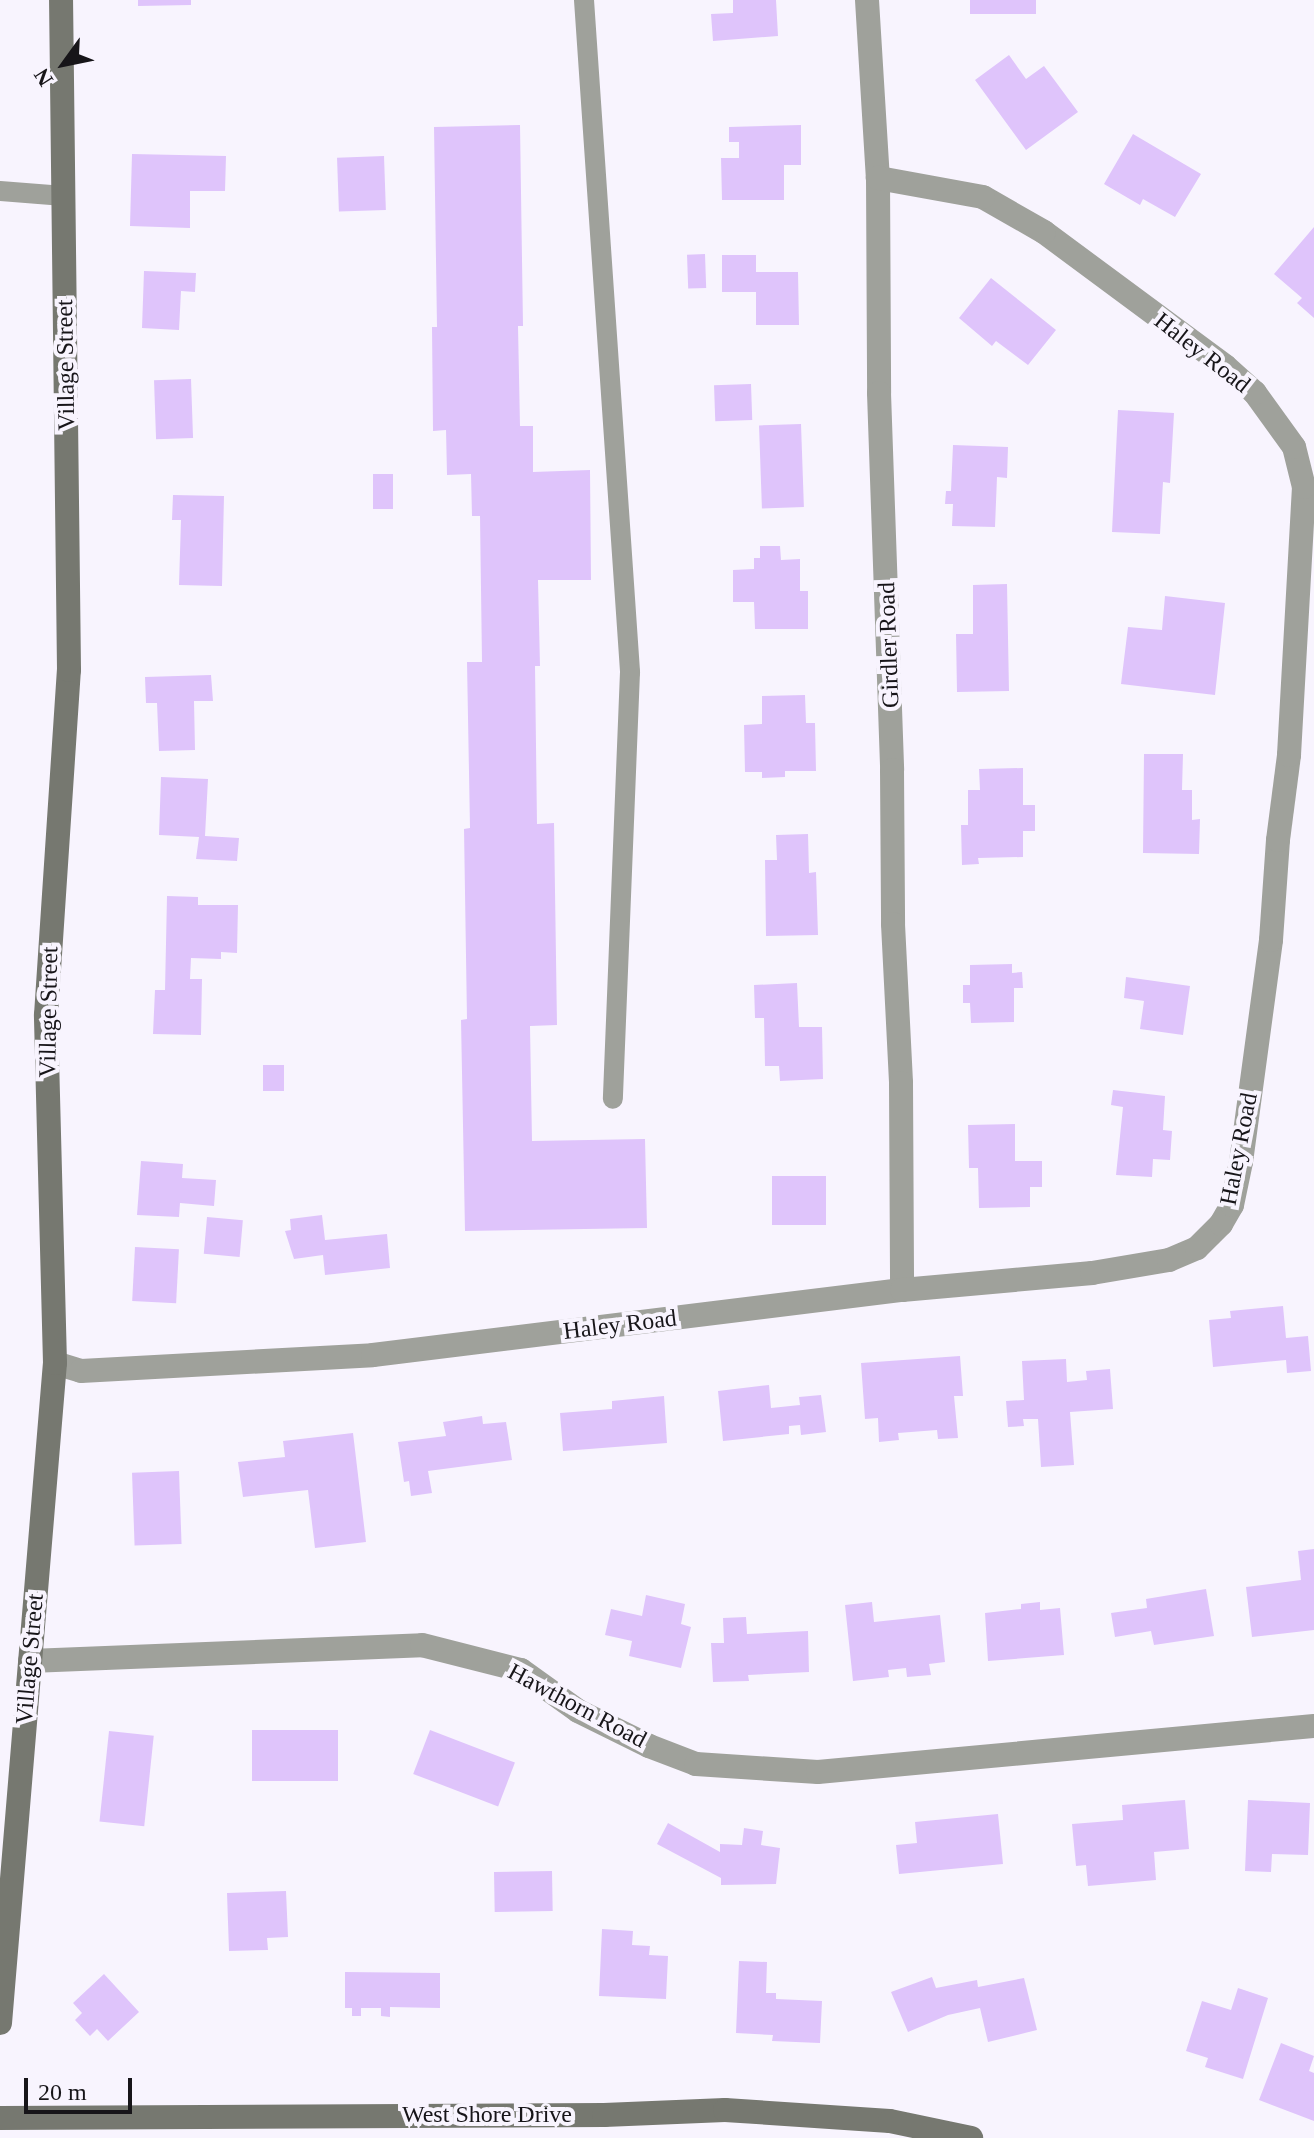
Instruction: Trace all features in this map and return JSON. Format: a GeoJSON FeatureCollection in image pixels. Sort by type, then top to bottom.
{"type":"FeatureCollection","features":[{"type":"Feature","properties":{"kind":"main road","name":"Village Street"},"geometry":{"type":"LineString","coordinates":[[0,2023],[55,1363],[46,1015],[69,670],[61,0]]}},
{"type":"Feature","properties":{"kind":"main road","name":"West Shore Drive"},"geometry":{"type":"LineString","coordinates":[[0,2118],[604,2115],[725,2110],[890,2121],[971,2138]]}},
{"type":"Feature","properties":{"kind":"street","name":"Girdler Road"},"geometry":{"type":"LineString","coordinates":[[867,0],[878,178],[879,393],[892,770],[893,924],[901,1083],[902,1290]]}},
{"type":"Feature","properties":{"kind":"street","name":"Haley Road"},"geometry":{"type":"LineString","coordinates":[[55,1363],[81,1371],[373,1355],[902,1290],[1092,1273],[1169,1260],[1197,1248],[1221,1224],[1232,1205],[1241,1162],[1269,955],[1278,840],[1289,755],[1304,487],[1294,447],[1255,393],[1193,340],[1141,306],[1083,259],[983,197],[878,178]]}},
{"type":"Feature","properties":{"kind":"street","name":"Hawthorn Road"},"geometry":{"type":"LineString","coordinates":[[30,1661],[422,1645],[521,1670],[578,1711],[649,1746],[696,1764],[818,1772],[1314,1726]]}},
{"type":"Feature","properties":{"kind":"lane"},"geometry":{"type":"LineString","coordinates":[[584,0],[630,672],[613,1099]]}},
{"type":"Feature","properties":{"kind":"lane"},"geometry":{"type":"LineString","coordinates":[[0,191],[64,196]]}},
{"type":"Feature","properties":{"kind":"building"},"geometry":{"type":"Polygon","coordinates":[[[138,0],[191,0],[191,5],[138,6],[138,0]]]}},
{"type":"Feature","properties":{"kind":"building"},"geometry":{"type":"Polygon","coordinates":[[[733,0],[776,0],[778,36],[713,41],[711,14],[733,13],[733,0]]]}},
{"type":"Feature","properties":{"kind":"building"},"geometry":{"type":"Polygon","coordinates":[[[970,0],[1036,0],[1036,14],[970,14],[970,0]]]}},
{"type":"Feature","properties":{"kind":"building"},"geometry":{"type":"Polygon","coordinates":[[[1009,55],[1026,79],[1044,66],[1078,112],[1026,150],[975,80],[1009,55]]]}},
{"type":"Feature","properties":{"kind":"building"},"geometry":{"type":"Polygon","coordinates":[[[520,125],[523,326],[518,326],[520,426],[533,426],[533,472],[590,470],[591,580],[538,580],[540,666],[535,666],[537,824],[554,823],[557,1025],[530,1026],[532,1141],[645,1139],[647,1228],[465,1231],[461,1020],[467,1019],[464,829],[470,828],[467,662],[482,662],[480,516],[472,516],[471,474],[447,475],[446,430],[433,431],[432,327],[437,327],[434,127],[520,125]]]}},
{"type":"Feature","properties":{"kind":"building"},"geometry":{"type":"Polygon","coordinates":[[[801,125],[801,165],[784,165],[784,200],[722,200],[721,158],[739,158],[739,142],[729,142],[729,127],[801,125]]]}},
{"type":"Feature","properties":{"kind":"building"},"geometry":{"type":"Polygon","coordinates":[[[1133,134],[1201,174],[1175,217],[1143,199],[1140,205],[1104,184],[1133,134]]]}},
{"type":"Feature","properties":{"kind":"building"},"geometry":{"type":"Polygon","coordinates":[[[132,154],[226,156],[225,191],[190,191],[190,228],[130,226],[132,154]]]}},
{"type":"Feature","properties":{"kind":"building"},"geometry":{"type":"Polygon","coordinates":[[[384,156],[386,210],[339,212],[337,158],[384,156]]]}},
{"type":"Feature","properties":{"kind":"building"},"geometry":{"type":"Polygon","coordinates":[[[1314,227],[1314,318],[1297,303],[1302,298],[1274,274],[1314,227]]]}},
{"type":"Feature","properties":{"kind":"building"},"geometry":{"type":"Polygon","coordinates":[[[705,254],[706,288],[688,289],[687,255],[705,254]]]}},
{"type":"Feature","properties":{"kind":"building"},"geometry":{"type":"Polygon","coordinates":[[[722,255],[756,255],[756,272],[798,272],[799,325],[756,325],[756,292],[722,292],[722,255]]]}},
{"type":"Feature","properties":{"kind":"building"},"geometry":{"type":"Polygon","coordinates":[[[144,271],[196,273],[195,292],[181,291],[179,330],[142,328],[144,271]]]}},
{"type":"Feature","properties":{"kind":"building"},"geometry":{"type":"Polygon","coordinates":[[[991,278],[1056,330],[1028,365],[996,341],[992,346],[959,318],[991,278]]]}},
{"type":"Feature","properties":{"kind":"building"},"geometry":{"type":"Polygon","coordinates":[[[191,379],[193,438],[156,439],[154,380],[191,379]]]}},
{"type":"Feature","properties":{"kind":"building"},"geometry":{"type":"Polygon","coordinates":[[[751,384],[752,420],[715,421],[714,385],[751,384]]]}},
{"type":"Feature","properties":{"kind":"building"},"geometry":{"type":"Polygon","coordinates":[[[1118,410],[1174,413],[1170,483],[1163,482],[1160,534],[1112,532],[1118,410]]]}},
{"type":"Feature","properties":{"kind":"building"},"geometry":{"type":"Polygon","coordinates":[[[801,424],[804,507],[762,508],[759,425],[801,424]]]}},
{"type":"Feature","properties":{"kind":"building"},"geometry":{"type":"Polygon","coordinates":[[[953,445],[1008,447],[1007,478],[997,477],[995,527],[952,526],[953,504],[945,504],[946,491],[951,491],[953,445]]]}},
{"type":"Feature","properties":{"kind":"building"},"geometry":{"type":"Polygon","coordinates":[[[373,474],[393,474],[393,509],[373,509],[373,474]]]}},
{"type":"Feature","properties":{"kind":"building"},"geometry":{"type":"Polygon","coordinates":[[[173,495],[224,496],[222,586],[179,585],[181,520],[172,520],[173,495]]]}},
{"type":"Feature","properties":{"kind":"building"},"geometry":{"type":"Polygon","coordinates":[[[760,546],[780,546],[781,560],[800,559],[800,591],[808,591],[808,629],[755,629],[754,602],[733,602],[733,570],[754,569],[754,558],[760,558],[760,546]]]}},
{"type":"Feature","properties":{"kind":"building"},"geometry":{"type":"Polygon","coordinates":[[[1007,584],[1009,691],[957,692],[956,634],[973,634],[973,585],[1007,584]]]}},
{"type":"Feature","properties":{"kind":"building"},"geometry":{"type":"Polygon","coordinates":[[[1165,596],[1225,603],[1215,695],[1121,684],[1128,627],[1162,630],[1165,596]]]}},
{"type":"Feature","properties":{"kind":"building"},"geometry":{"type":"Polygon","coordinates":[[[211,675],[213,701],[194,701],[195,750],[159,751],[157,703],[146,703],[145,677],[211,675]]]}},
{"type":"Feature","properties":{"kind":"building"},"geometry":{"type":"Polygon","coordinates":[[[805,695],[806,723],[815,723],[816,771],[785,771],[785,777],[762,778],[762,772],[745,772],[744,725],[762,724],[762,696],[805,695]]]}},
{"type":"Feature","properties":{"kind":"building"},"geometry":{"type":"Polygon","coordinates":[[[1144,754],[1183,754],[1182,790],[1192,790],[1192,820],[1200,819],[1199,854],[1143,853],[1144,754]]]}},
{"type":"Feature","properties":{"kind":"building"},"geometry":{"type":"Polygon","coordinates":[[[1023,768],[1023,805],[1035,805],[1035,831],[1023,831],[1023,857],[978,858],[979,864],[962,865],[961,825],[968,825],[968,790],[980,790],[979,769],[1023,768]]]}},
{"type":"Feature","properties":{"kind":"building"},"geometry":{"type":"Polygon","coordinates":[[[161,777],[208,779],[205,836],[239,838],[237,861],[196,859],[199,837],[159,835],[161,777]]]}},
{"type":"Feature","properties":{"kind":"building"},"geometry":{"type":"Polygon","coordinates":[[[808,834],[809,873],[816,872],[818,935],[766,936],[765,860],[777,860],[776,835],[808,834]]]}},
{"type":"Feature","properties":{"kind":"building"},"geometry":{"type":"Polygon","coordinates":[[[167,896],[198,897],[198,905],[238,905],[237,953],[221,952],[221,959],[191,958],[190,979],[202,979],[201,1035],[153,1034],[155,990],[165,990],[167,896]]]}},
{"type":"Feature","properties":{"kind":"building"},"geometry":{"type":"Polygon","coordinates":[[[1012,964],[1012,973],[1022,972],[1023,988],[1014,988],[1014,1022],[971,1023],[970,1003],[963,1003],[963,985],[970,985],[970,965],[1012,964]]]}},
{"type":"Feature","properties":{"kind":"building"},"geometry":{"type":"Polygon","coordinates":[[[1126,977],[1190,986],[1183,1035],[1140,1029],[1144,1001],[1124,998],[1126,977]]]}},
{"type":"Feature","properties":{"kind":"building"},"geometry":{"type":"Polygon","coordinates":[[[797,983],[799,1027],[822,1027],[823,1079],[780,1081],[779,1066],[765,1066],[764,1018],[755,1018],[754,985],[797,983]]]}},
{"type":"Feature","properties":{"kind":"building"},"geometry":{"type":"Polygon","coordinates":[[[263,1065],[284,1065],[284,1091],[263,1091],[263,1065]]]}},
{"type":"Feature","properties":{"kind":"building"},"geometry":{"type":"Polygon","coordinates":[[[1113,1090],[1165,1096],[1163,1130],[1172,1131],[1170,1160],[1153,1159],[1152,1177],[1116,1175],[1123,1107],[1111,1105],[1113,1090]]]}},
{"type":"Feature","properties":{"kind":"building"},"geometry":{"type":"Polygon","coordinates":[[[1015,1124],[1015,1161],[1042,1161],[1042,1187],[1030,1187],[1030,1207],[979,1208],[978,1168],[969,1168],[968,1125],[1015,1124]]]}},
{"type":"Feature","properties":{"kind":"building"},"geometry":{"type":"Polygon","coordinates":[[[141,1161],[183,1164],[182,1178],[216,1180],[214,1206],[180,1203],[179,1217],[137,1215],[141,1161]]]}},
{"type":"Feature","properties":{"kind":"building"},"geometry":{"type":"Polygon","coordinates":[[[772,1176],[826,1176],[826,1225],[772,1225],[772,1176]]]}},
{"type":"Feature","properties":{"kind":"building"},"geometry":{"type":"Polygon","coordinates":[[[322,1215],[325,1240],[387,1234],[390,1268],[325,1275],[323,1255],[294,1259],[285,1231],[291,1230],[290,1219],[322,1215]]]}},
{"type":"Feature","properties":{"kind":"building"},"geometry":{"type":"Polygon","coordinates":[[[207,1217],[243,1220],[240,1257],[204,1254],[207,1217]]]}},
{"type":"Feature","properties":{"kind":"building"},"geometry":{"type":"Polygon","coordinates":[[[135,1247],[179,1249],[176,1303],[132,1301],[135,1247]]]}},
{"type":"Feature","properties":{"kind":"building"},"geometry":{"type":"Polygon","coordinates":[[[1283,1306],[1286,1338],[1308,1336],[1311,1371],[1287,1373],[1286,1360],[1213,1367],[1209,1320],[1231,1318],[1230,1311],[1283,1306]]]}},
{"type":"Feature","properties":{"kind":"building"},"geometry":{"type":"Polygon","coordinates":[[[960,1356],[963,1396],[954,1396],[958,1438],[938,1439],[937,1430],[898,1433],[899,1440],[879,1442],[878,1418],[865,1419],[861,1363],[960,1356]]]}},
{"type":"Feature","properties":{"kind":"building"},"geometry":{"type":"Polygon","coordinates":[[[1066,1359],[1067,1382],[1087,1380],[1086,1371],[1110,1369],[1113,1409],[1070,1412],[1074,1465],[1041,1467],[1038,1419],[1023,1419],[1024,1426],[1008,1427],[1006,1401],[1024,1400],[1022,1361],[1066,1359]]]}},
{"type":"Feature","properties":{"kind":"building"},"geometry":{"type":"Polygon","coordinates":[[[769,1385],[771,1408],[800,1405],[799,1397],[821,1395],[826,1432],[801,1435],[800,1425],[789,1426],[789,1434],[723,1441],[718,1391],[769,1385]]]}},
{"type":"Feature","properties":{"kind":"building"},"geometry":{"type":"Polygon","coordinates":[[[664,1396],[667,1443],[563,1451],[560,1413],[612,1409],[612,1401],[664,1396]]]}},
{"type":"Feature","properties":{"kind":"building"},"geometry":{"type":"Polygon","coordinates":[[[482,1416],[483,1424],[506,1422],[512,1460],[428,1471],[432,1493],[411,1496],[409,1481],[404,1482],[398,1442],[446,1436],[443,1422],[482,1416]]]}},
{"type":"Feature","properties":{"kind":"building"},"geometry":{"type":"Polygon","coordinates":[[[353,1433],[366,1542],[315,1548],[308,1490],[243,1497],[238,1462],[285,1457],[283,1441],[353,1433]]]}},
{"type":"Feature","properties":{"kind":"building"},"geometry":{"type":"Polygon","coordinates":[[[179,1471],[182,1544],[135,1546],[132,1473],[179,1471]]]}},
{"type":"Feature","properties":{"kind":"building"},"geometry":{"type":"Polygon","coordinates":[[[1314,1549],[1314,1630],[1252,1637],[1246,1587],[1301,1580],[1298,1551],[1314,1549]]]}},
{"type":"Feature","properties":{"kind":"building"},"geometry":{"type":"Polygon","coordinates":[[[1206,1589],[1214,1636],[1154,1645],[1151,1631],[1115,1637],[1111,1613],[1147,1608],[1146,1599],[1206,1589]]]}},
{"type":"Feature","properties":{"kind":"building"},"geometry":{"type":"Polygon","coordinates":[[[646,1595],[685,1604],[681,1624],[691,1627],[681,1668],[629,1656],[632,1641],[605,1635],[611,1609],[642,1616],[646,1595]]]}},
{"type":"Feature","properties":{"kind":"building"},"geometry":{"type":"Polygon","coordinates":[[[872,1602],[874,1622],[940,1615],[945,1662],[929,1664],[931,1675],[907,1677],[906,1668],[888,1670],[889,1677],[853,1681],[845,1605],[872,1602]]]}},
{"type":"Feature","properties":{"kind":"building"},"geometry":{"type":"Polygon","coordinates":[[[1040,1602],[1040,1610],[1060,1608],[1064,1655],[988,1661],[985,1613],[1021,1609],[1021,1604],[1040,1602]]]}},
{"type":"Feature","properties":{"kind":"building"},"geometry":{"type":"Polygon","coordinates":[[[746,1617],[747,1634],[808,1631],[809,1672],[748,1675],[749,1681],[713,1682],[711,1643],[724,1643],[723,1618],[746,1617]]]}},
{"type":"Feature","properties":{"kind":"building"},"geometry":{"type":"Polygon","coordinates":[[[252,1730],[338,1730],[338,1781],[252,1781],[252,1730]]]}},
{"type":"Feature","properties":{"kind":"building"},"geometry":{"type":"Polygon","coordinates":[[[430,1730],[515,1763],[498,1806],[413,1774],[430,1730]]]}},
{"type":"Feature","properties":{"kind":"building"},"geometry":{"type":"Polygon","coordinates":[[[109,1731],[154,1736],[144,1826],[99,1822],[109,1731]]]}},
{"type":"Feature","properties":{"kind":"building"},"geometry":{"type":"Polygon","coordinates":[[[1185,1800],[1189,1849],[1154,1852],[1156,1880],[1088,1886],[1086,1865],[1076,1866],[1072,1824],[1123,1820],[1122,1805],[1185,1800]]]}},
{"type":"Feature","properties":{"kind":"building"},"geometry":{"type":"Polygon","coordinates":[[[1248,1800],[1310,1803],[1308,1855],[1272,1854],[1271,1872],[1245,1871],[1248,1800]]]}},
{"type":"Feature","properties":{"kind":"building"},"geometry":{"type":"Polygon","coordinates":[[[998,1814],[1003,1864],[899,1874],[896,1845],[917,1843],[915,1822],[998,1814]]]}},
{"type":"Feature","properties":{"kind":"building"},"geometry":{"type":"Polygon","coordinates":[[[668,1823],[720,1852],[720,1844],[742,1845],[744,1828],[763,1831],[761,1845],[780,1848],[776,1884],[721,1885],[721,1878],[657,1844],[668,1823]]]}},
{"type":"Feature","properties":{"kind":"building"},"geometry":{"type":"Polygon","coordinates":[[[552,1871],[553,1911],[495,1912],[494,1872],[552,1871]]]}},
{"type":"Feature","properties":{"kind":"building"},"geometry":{"type":"Polygon","coordinates":[[[286,1891],[288,1937],[267,1938],[268,1950],[229,1951],[227,1893],[286,1891]]]}},
{"type":"Feature","properties":{"kind":"building"},"geometry":{"type":"Polygon","coordinates":[[[602,1929],[633,1931],[632,1945],[650,1946],[649,1955],[668,1956],[666,1999],[599,1996],[602,1929]]]}},
{"type":"Feature","properties":{"kind":"building"},"geometry":{"type":"Polygon","coordinates":[[[739,1961],[767,1962],[766,1993],[776,1993],[776,1999],[822,2001],[820,2043],[772,2041],[773,2035],[736,2033],[739,1961]]]}},
{"type":"Feature","properties":{"kind":"building"},"geometry":{"type":"Polygon","coordinates":[[[345,1972],[440,1973],[440,2008],[390,2007],[390,2017],[381,2016],[381,2008],[361,2008],[361,2016],[352,2016],[352,2008],[345,2008],[345,1972]]]}},
{"type":"Feature","properties":{"kind":"building"},"geometry":{"type":"Polygon","coordinates":[[[104,1974],[139,2012],[108,2041],[97,2029],[90,2036],[75,2020],[82,2013],[73,2003],[104,1974]]]}},
{"type":"Feature","properties":{"kind":"building"},"geometry":{"type":"Polygon","coordinates":[[[932,1977],[936,1988],[977,1980],[978,1987],[1024,1978],[1037,2030],[988,2042],[980,2008],[948,2015],[908,2032],[891,1992],[932,1977]]]}},
{"type":"Feature","properties":{"kind":"building"},"geometry":{"type":"Polygon","coordinates":[[[1238,1988],[1268,1998],[1243,2079],[1205,2067],[1208,2058],[1186,2051],[1202,2001],[1231,2010],[1238,1988]]]}},
{"type":"Feature","properties":{"kind":"building"},"geometry":{"type":"Polygon","coordinates":[[[1281,2043],[1314,2056],[1309,2071],[1314,2073],[1314,2121],[1259,2100],[1281,2043]]]}}]}
